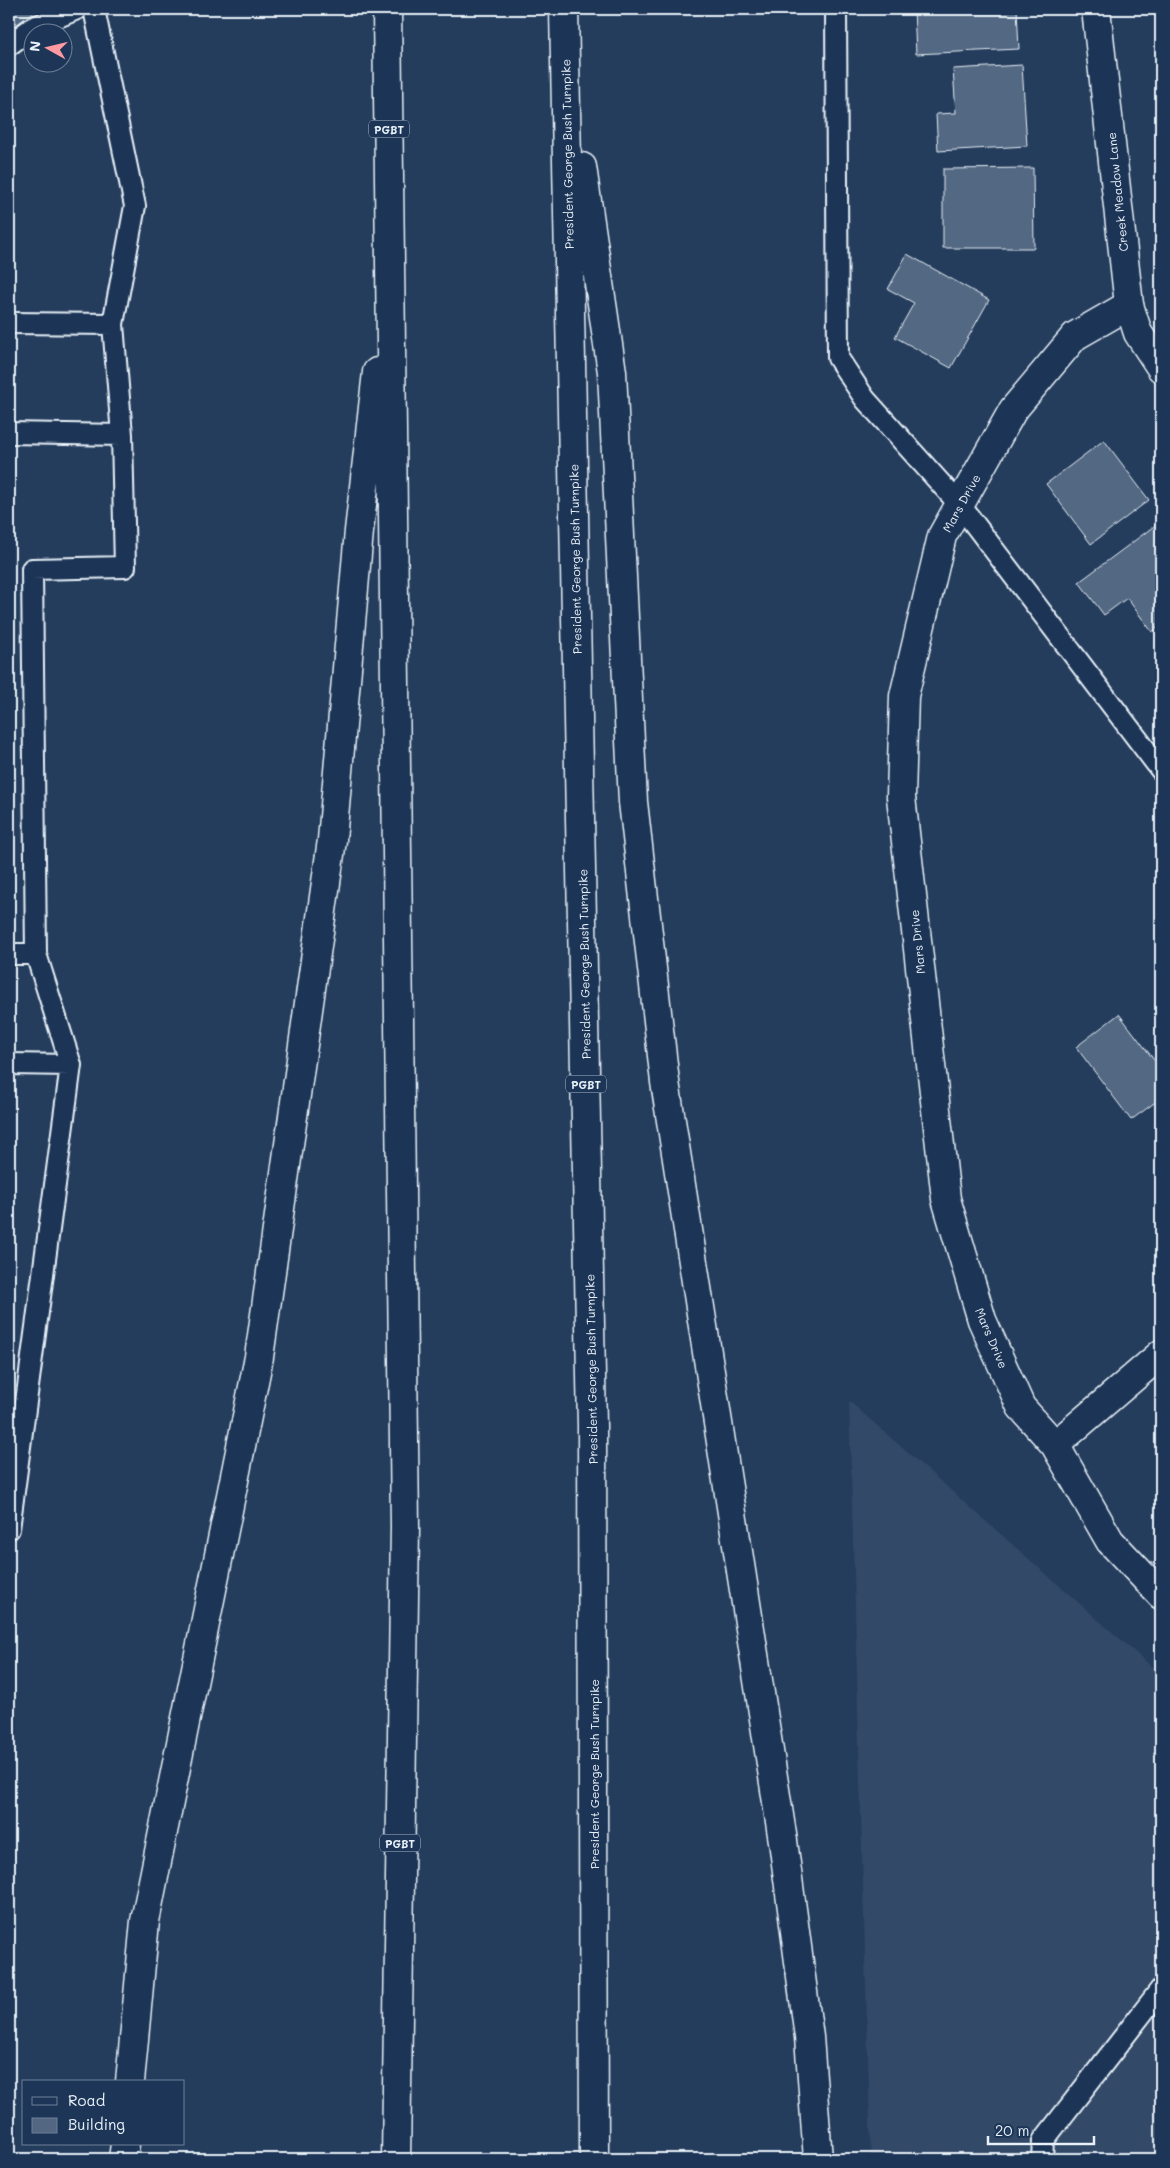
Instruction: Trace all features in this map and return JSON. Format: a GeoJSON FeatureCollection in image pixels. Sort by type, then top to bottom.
{"type":"FeatureCollection","features":[{"type":"Feature","properties":{"kind":"main road","name":"PGBT"},"geometry":{"type":"LineString","coordinates":[[387,9],[405,1517],[396,2159]]}},
{"type":"Feature","properties":{"kind":"main road","name":"President George Bush Turnpike"},"geometry":{"type":"LineString","coordinates":[[564,9],[592,1406],[594,2159]]}},
{"type":"Feature","properties":{"kind":"main road","name":"Creek Meadow Lane"},"geometry":{"type":"LineString","coordinates":[[1096,9],[1129,305],[1138,333],[1161,368]]}},
{"type":"Feature","properties":{"kind":"main road"},"geometry":{"type":"LineString","coordinates":[[565,50],[612,372],[633,802],[665,1082],[783,1841],[810,2037],[818,2159]]}},
{"type":"Feature","properties":{"kind":"main road"},"geometry":{"type":"LineString","coordinates":[[130,2080],[145,1922],[260,1347],[332,840],[360,531],[390,249]]}},
{"type":"Feature","properties":{"kind":"main road","name":"Mars Drive"},"geometry":{"type":"LineString","coordinates":[[1129,305],[1075,336],[1012,410],[942,536],[904,696],[901,796],[946,1199],[982,1320],[1021,1407],[1055,1445],[1110,1541],[1161,1595]]}},
{"type":"Feature","properties":{"kind":"main road"},"geometry":{"type":"LineString","coordinates":[[1055,1445],[1161,1354]]}},
{"type":"Feature","properties":{"kind":"main road"},"geometry":{"type":"LineString","coordinates":[[123,2159],[125,2146]]}},
{"type":"Feature","properties":{"kind":"lane"},"geometry":{"type":"LineString","coordinates":[[9,45],[32,28],[77,9]]}},
{"type":"Feature","properties":{"kind":"lane"},"geometry":{"type":"LineString","coordinates":[[9,1529],[71,1064],[36,954],[32,570],[124,567],[122,436],[113,324],[135,206],[94,9]]}},
{"type":"Feature","properties":{"kind":"lane"},"geometry":{"type":"LineString","coordinates":[[836,9],[838,358],[864,399],[960,504],[1161,770]]}},
{"type":"Feature","properties":{"kind":"lane"},"geometry":{"type":"LineString","coordinates":[[9,323],[113,324]]}},
{"type":"Feature","properties":{"kind":"lane"},"geometry":{"type":"LineString","coordinates":[[9,433],[122,436]]}},
{"type":"Feature","properties":{"kind":"lane"},"geometry":{"type":"LineString","coordinates":[[9,954],[36,954]]}},
{"type":"Feature","properties":{"kind":"lane"},"geometry":{"type":"LineString","coordinates":[[9,1064],[71,1064]]}},
{"type":"Feature","properties":{"kind":"lane"},"geometry":{"type":"LineString","coordinates":[[1042,2159],[1043,2141],[1161,1989]]}},
{"type":"Feature","properties":{"kind":"shaded area"},"geometry":{"type":"Polygon","coordinates":[[[849,1401],[1161,1675],[1161,2159],[871,2159],[849,1401]]]}},
{"type":"Feature","properties":{"kind":"building"},"geometry":{"type":"Polygon","coordinates":[[[9,9],[38,9],[9,30],[9,9]]]}},
{"type":"Feature","properties":{"kind":"building"},"geometry":{"type":"Polygon","coordinates":[[[914,9],[1017,9],[1019,49],[916,54],[914,9]]]}},
{"type":"Feature","properties":{"kind":"building"},"geometry":{"type":"Polygon","coordinates":[[[1022,65],[1027,146],[938,151],[936,114],[956,113],[953,69],[1022,65]]]}},
{"type":"Feature","properties":{"kind":"building"},"geometry":{"type":"Polygon","coordinates":[[[1033,168],[1034,248],[943,248],[943,169],[1033,168]]]}},
{"type":"Feature","properties":{"kind":"building"},"geometry":{"type":"Polygon","coordinates":[[[907,254],[989,300],[951,368],[895,337],[914,303],[888,289],[907,254]]]}},
{"type":"Feature","properties":{"kind":"building"},"geometry":{"type":"Polygon","coordinates":[[[1104,440],[1149,500],[1091,544],[1046,484],[1104,440]]]}},
{"type":"Feature","properties":{"kind":"building"},"geometry":{"type":"Polygon","coordinates":[[[1161,521],[1161,625],[1152,632],[1127,598],[1104,615],[1079,582],[1161,521]]]}},
{"type":"Feature","properties":{"kind":"building"},"geometry":{"type":"Polygon","coordinates":[[[1119,1014],[1161,1069],[1161,1098],[1131,1120],[1076,1047],[1119,1014]]]}}]}
